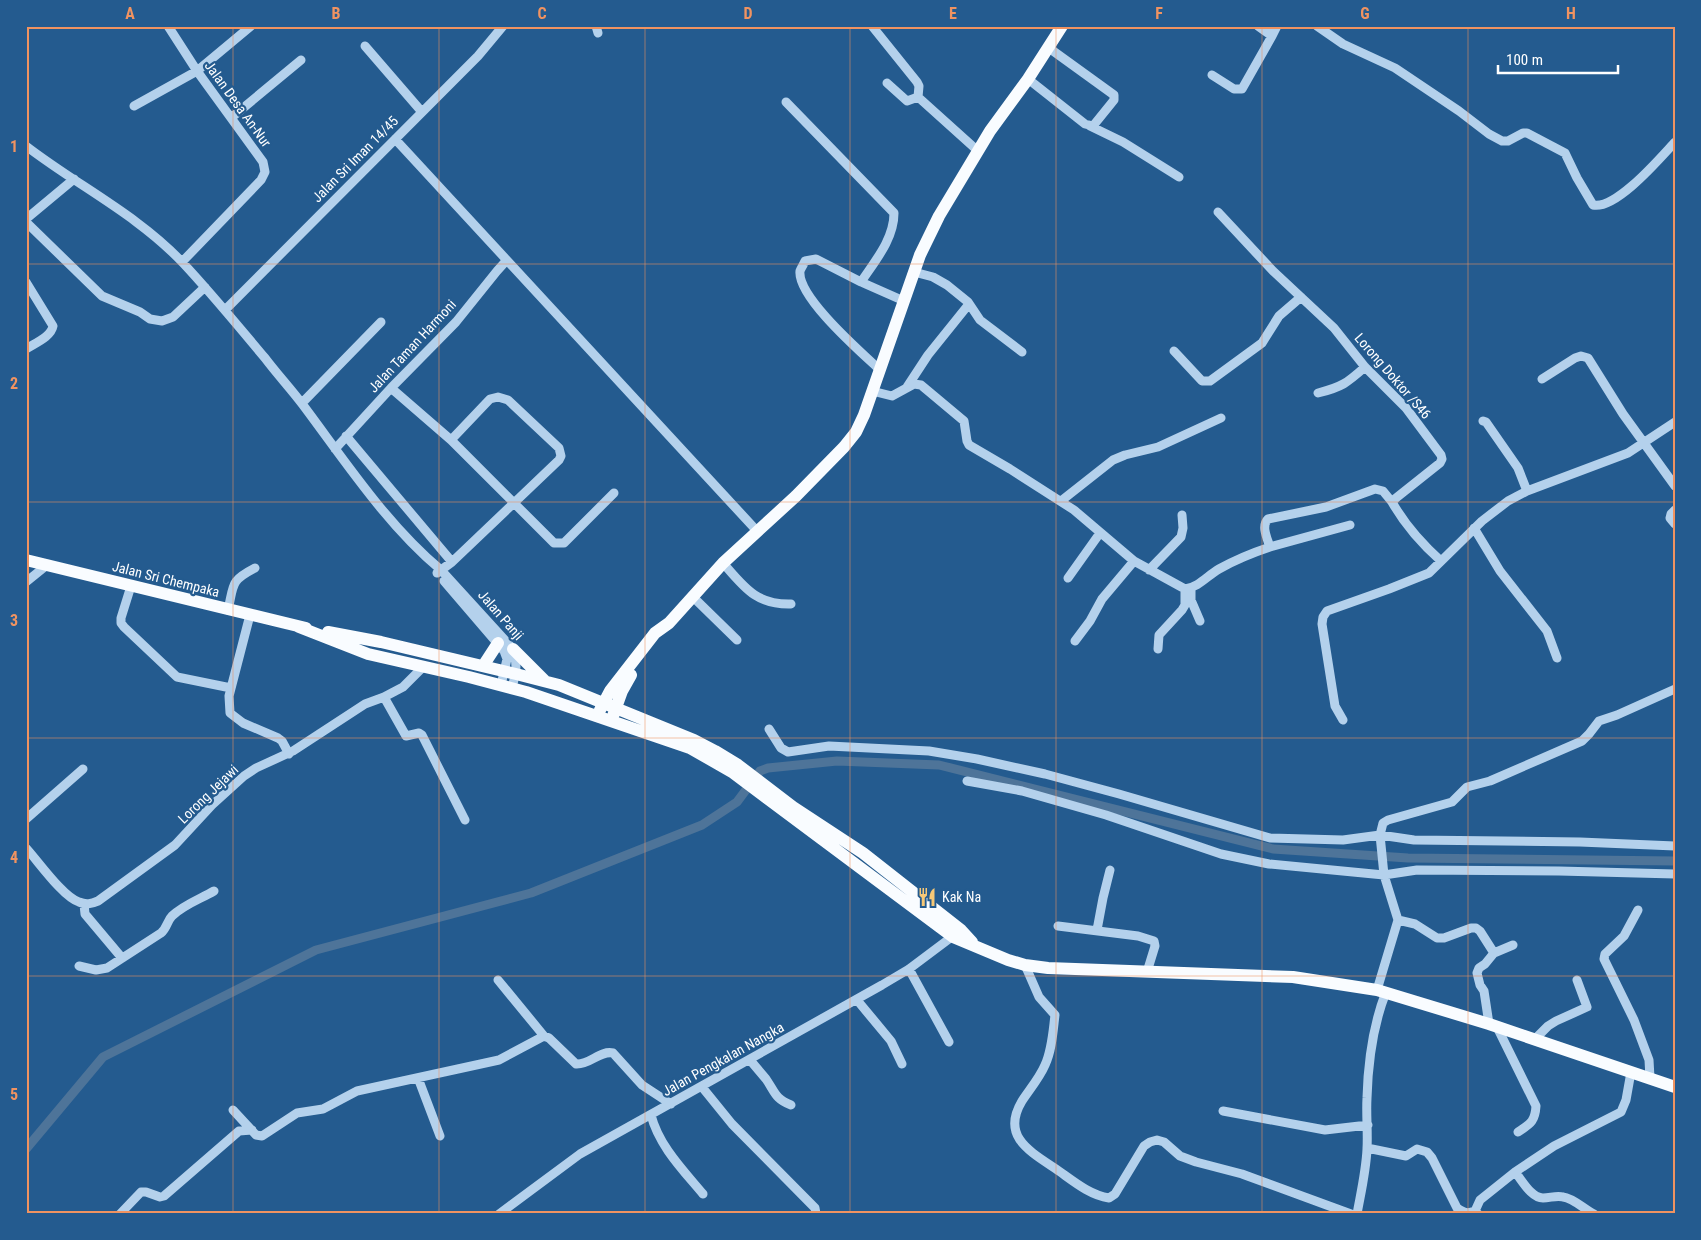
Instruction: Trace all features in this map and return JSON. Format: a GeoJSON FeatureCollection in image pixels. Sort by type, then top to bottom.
{"type":"FeatureCollection","features":[{"type":"Feature","properties":{"kind":"main road"},"geometry":{"type":"LineString","coordinates":[[611,721],[610,691],[656,633],[668,623],[723,564],[796,496],[844,447],[856,432],[920,255],[939,216],[990,131],[1028,79],[1062,26]]}},
{"type":"Feature","properties":{"kind":"main road","name":"Jalan Sri Chempaka"},"geometry":{"type":"LineString","coordinates":[[26,560],[299,627]]}},
{"type":"Feature","properties":{"kind":"main road"},"geometry":{"type":"LineString","coordinates":[[299,627],[381,642],[546,682],[694,740],[715,751],[769,793],[794,807],[863,853],[957,933],[974,944],[1008,960],[1025,965],[1048,968],[1293,977],[1382,991],[1493,1025],[1675,1087]]}},
{"type":"Feature","properties":{"kind":"main road"},"geometry":{"type":"LineString","coordinates":[[299,627],[368,654],[507,687],[597,716],[690,748],[738,769]]}},
{"type":"Feature","properties":{"kind":"main road"},"geometry":{"type":"LineString","coordinates":[[483,666],[498,644]]}},
{"type":"Feature","properties":{"kind":"main road"},"geometry":{"type":"LineString","coordinates":[[513,649],[546,682]]}},
{"type":"Feature","properties":{"kind":"main road"},"geometry":{"type":"LineString","coordinates":[[597,716],[610,706]]}},
{"type":"Feature","properties":{"kind":"street","name":"Jalan Desa An-Nur"},"geometry":{"type":"LineString","coordinates":[[168,26],[197,71],[263,162],[265,172],[261,180],[182,262]]}},
{"type":"Feature","properties":{"kind":"street"},"geometry":{"type":"LineString","coordinates":[[134,106],[197,71],[251,26]]}},
{"type":"Feature","properties":{"kind":"street"},"geometry":{"type":"LineString","coordinates":[[872,26],[917,82],[919,86],[918,97]]}},
{"type":"Feature","properties":{"kind":"street"},"geometry":{"type":"LineString","coordinates":[[1258,26],[1272,36]]}},
{"type":"Feature","properties":{"kind":"street"},"geometry":{"type":"LineString","coordinates":[[1212,75],[1234,89],[1242,89],[1277,26]]}},
{"type":"Feature","properties":{"kind":"street"},"geometry":{"type":"LineString","coordinates":[[1317,26],[1343,44],[1395,68],[1459,111],[1489,134],[1502,141],[1508,142],[1523,133],[1527,133],[1561,150],[1567,156],[1593,205],[1602,205],[1635,185],[1675,142]]}},
{"type":"Feature","properties":{"kind":"street","name":"Jalan Sri Iman 14/45"},"geometry":{"type":"LineString","coordinates":[[226,310],[478,56],[498,28]]}},
{"type":"Feature","properties":{"kind":"street"},"geometry":{"type":"LineString","coordinates":[[364,46],[422,112]]}},
{"type":"Feature","properties":{"kind":"street"},"geometry":{"type":"LineString","coordinates":[[1049,48],[1114,95],[1114,100],[1090,126]]}},
{"type":"Feature","properties":{"kind":"street"},"geometry":{"type":"LineString","coordinates":[[231,118],[301,60]]}},
{"type":"Feature","properties":{"kind":"street"},"geometry":{"type":"LineString","coordinates":[[1028,79],[1085,124],[1123,142],[1179,177]]}},
{"type":"Feature","properties":{"kind":"street"},"geometry":{"type":"LineString","coordinates":[[887,84],[907,100],[918,97]]}},
{"type":"Feature","properties":{"kind":"street"},"geometry":{"type":"LineString","coordinates":[[918,97],[978,151]]}},
{"type":"Feature","properties":{"kind":"street"},"geometry":{"type":"LineString","coordinates":[[786,102],[894,213],[894,224],[889,238],[861,282]]}},
{"type":"Feature","properties":{"kind":"street"},"geometry":{"type":"LineString","coordinates":[[395,139],[757,531]]}},
{"type":"Feature","properties":{"kind":"street"},"geometry":{"type":"LineString","coordinates":[[26,146],[149,232],[182,262],[226,310],[302,403],[335,449],[392,519],[430,560],[504,651],[510,672],[507,687]]}},
{"type":"Feature","properties":{"kind":"street"},"geometry":{"type":"LineString","coordinates":[[74,179],[26,221],[102,296],[140,312],[150,319],[162,321],[173,317],[205,287]]}},
{"type":"Feature","properties":{"kind":"street","name":"Lorong Doktor /S46"},"geometry":{"type":"LineString","coordinates":[[1218,212],[1273,271],[1334,328],[1365,367],[1406,408],[1442,457],[1440,463],[1392,502]]}},
{"type":"Feature","properties":{"kind":"street"},"geometry":{"type":"LineString","coordinates":[[880,370],[838,331],[808,295],[802,282],[800,271],[806,261],[816,259],[904,301]]}},
{"type":"Feature","properties":{"kind":"street","name":"Jalan Taman Harmoni"},"geometry":{"type":"LineString","coordinates":[[335,449],[391,388],[456,322],[506,261]]}},
{"type":"Feature","properties":{"kind":"street"},"geometry":{"type":"LineString","coordinates":[[914,272],[933,277],[948,285],[969,304],[980,320],[1022,352]]}},
{"type":"Feature","properties":{"kind":"street"},"geometry":{"type":"LineString","coordinates":[[26,282],[52,323],[53,329],[49,334],[26,349]]}},
{"type":"Feature","properties":{"kind":"street"},"geometry":{"type":"LineString","coordinates":[[1174,351],[1202,381],[1210,382],[1262,343],[1279,316],[1301,297]]}},
{"type":"Feature","properties":{"kind":"street"},"geometry":{"type":"LineString","coordinates":[[906,389],[928,355],[969,304]]}},
{"type":"Feature","properties":{"kind":"street"},"geometry":{"type":"LineString","coordinates":[[302,403],[381,322]]}},
{"type":"Feature","properties":{"kind":"street"},"geometry":{"type":"LineString","coordinates":[[1542,379],[1575,358],[1581,356],[1588,358],[1643,443],[1675,486]]}},
{"type":"Feature","properties":{"kind":"street"},"geometry":{"type":"LineString","coordinates":[[1318,393],[1338,388],[1365,367]]}},
{"type":"Feature","properties":{"kind":"street"},"geometry":{"type":"LineString","coordinates":[[872,391],[892,396],[914,384],[921,385],[964,421],[969,445],[1074,510],[1134,561],[1148,570],[1188,588],[1198,585],[1216,570],[1248,554],[1350,525]]}},
{"type":"Feature","properties":{"kind":"street"},"geometry":{"type":"LineString","coordinates":[[391,388],[450,440],[551,541],[559,544],[564,543],[614,493]]}},
{"type":"Feature","properties":{"kind":"street"},"geometry":{"type":"LineString","coordinates":[[439,571],[452,562],[560,459],[561,454],[559,448],[508,400],[497,396],[489,400],[450,440]]}},
{"type":"Feature","properties":{"kind":"street"},"geometry":{"type":"LineString","coordinates":[[1061,501],[1113,460],[1158,447],[1221,418]]}},
{"type":"Feature","properties":{"kind":"street"},"geometry":{"type":"LineString","coordinates":[[1483,421],[1486,422],[1518,468],[1527,491]]}},
{"type":"Feature","properties":{"kind":"street"},"geometry":{"type":"LineString","coordinates":[[1343,720],[1335,706],[1322,624],[1323,617],[1327,611],[1429,573],[1474,528],[1508,501],[1527,491],[1628,453],[1675,422]]}},
{"type":"Feature","properties":{"kind":"street"},"geometry":{"type":"LineString","coordinates":[[346,436],[452,562]]}},
{"type":"Feature","properties":{"kind":"street"},"geometry":{"type":"LineString","coordinates":[[1270,548],[1264,526],[1268,519],[1326,507],[1375,489],[1383,491],[1392,502],[1401,520],[1442,561]]}},
{"type":"Feature","properties":{"kind":"street"},"geometry":{"type":"LineString","coordinates":[[392,519],[404,506]]}},
{"type":"Feature","properties":{"kind":"street"},"geometry":{"type":"LineString","coordinates":[[1675,510],[1670,518],[1675,524]]}},
{"type":"Feature","properties":{"kind":"street"},"geometry":{"type":"LineString","coordinates":[[1148,570],[1181,537],[1183,528],[1182,515]]}},
{"type":"Feature","properties":{"kind":"street"},"geometry":{"type":"LineString","coordinates":[[1474,528],[1500,571],[1546,631],[1557,658]]}},
{"type":"Feature","properties":{"kind":"street"},"geometry":{"type":"LineString","coordinates":[[410,539],[424,529]]}},
{"type":"Feature","properties":{"kind":"street"},"geometry":{"type":"LineString","coordinates":[[1068,578],[1100,533]]}},
{"type":"Feature","properties":{"kind":"street"},"geometry":{"type":"LineString","coordinates":[[1075,641],[1090,621],[1102,600],[1134,561]]}},
{"type":"Feature","properties":{"kind":"street"},"geometry":{"type":"LineString","coordinates":[[723,564],[747,590],[767,601],[778,604],[791,604]]}},
{"type":"Feature","properties":{"kind":"street"},"geometry":{"type":"LineString","coordinates":[[26,582],[47,565]]}},
{"type":"Feature","properties":{"kind":"street"},"geometry":{"type":"LineString","coordinates":[[228,610],[236,580],[255,568]]}},
{"type":"Feature","properties":{"kind":"street","name":"Jalan Panji"},"geometry":{"type":"LineString","coordinates":[[439,571],[513,649],[517,662],[510,672]]}},
{"type":"Feature","properties":{"kind":"street"},"geometry":{"type":"LineString","coordinates":[[131,586],[121,618],[122,625],[177,677],[230,688]]}},
{"type":"Feature","properties":{"kind":"street"},"geometry":{"type":"LineString","coordinates":[[1188,588],[1200,621]]}},
{"type":"Feature","properties":{"kind":"street"},"geometry":{"type":"LineString","coordinates":[[1158,649],[1159,635],[1180,614],[1185,605],[1188,588]]}},
{"type":"Feature","properties":{"kind":"street"},"geometry":{"type":"LineString","coordinates":[[693,597],[737,640]]}},
{"type":"Feature","properties":{"kind":"street"},"geometry":{"type":"LineString","coordinates":[[250,615],[228,697],[230,713],[242,723],[278,738],[282,741],[289,754]]}},
{"type":"Feature","properties":{"kind":"street","name":"Lorong Jejawi"},"geometry":{"type":"LineString","coordinates":[[84,904],[98,901],[175,845],[212,805],[244,776],[256,768],[289,754],[365,704],[403,687],[424,666]]}},
{"type":"Feature","properties":{"kind":"street"},"geometry":{"type":"LineString","coordinates":[[1357,1214],[1366,1165],[1370,1061],[1382,991],[1398,920],[1383,871],[1381,840],[1383,823],[1452,802],[1467,787],[1490,781],[1582,740],[1599,721],[1675,689]]}},
{"type":"Feature","properties":{"kind":"street"},"geometry":{"type":"LineString","coordinates":[[384,697],[405,735],[409,736],[419,733],[422,735],[465,820]]}},
{"type":"Feature","properties":{"kind":"street"},"geometry":{"type":"LineString","coordinates":[[769,729],[781,748],[788,752],[829,746],[929,751],[977,759],[1045,774],[1270,838],[1561,842],[1675,846]]}},
{"type":"Feature","properties":{"kind":"street"},"geometry":{"type":"LineString","coordinates":[[26,819],[83,769]]}},
{"type":"Feature","properties":{"kind":"street"},"geometry":{"type":"LineString","coordinates":[[967,781],[1031,794],[1181,841],[1246,860],[1269,864],[1383,871],[1559,871],[1675,874]]}},
{"type":"Feature","properties":{"kind":"street"},"geometry":{"type":"LineString","coordinates":[[26,848],[66,894],[84,904],[85,914],[122,958]]}},
{"type":"Feature","properties":{"kind":"street"},"geometry":{"type":"LineString","coordinates":[[1097,930],[1110,870]]}},
{"type":"Feature","properties":{"kind":"street"},"geometry":{"type":"LineString","coordinates":[[79,966],[90,969],[107,968],[161,933],[172,917],[182,908],[214,891]]}},
{"type":"Feature","properties":{"kind":"street"},"geometry":{"type":"LineString","coordinates":[[1638,910],[1624,936],[1605,954],[1604,959],[1634,1020],[1648,1060],[1650,1078]]}},
{"type":"Feature","properties":{"kind":"street"},"geometry":{"type":"LineString","coordinates":[[1398,920],[1415,924],[1437,938],[1444,938],[1476,928],[1494,953]]}},
{"type":"Feature","properties":{"kind":"street"},"geometry":{"type":"LineString","coordinates":[[1058,926],[1138,936],[1154,941],[1155,946],[1147,972]]}},
{"type":"Feature","properties":{"kind":"street","name":"Jalan Pengkalan Nangka"},"geometry":{"type":"LineString","coordinates":[[500,1214],[580,1154],[857,1000],[908,969],[957,933]]}},
{"type":"Feature","properties":{"kind":"street"},"geometry":{"type":"LineString","coordinates":[[1512,945],[1494,953],[1479,968],[1477,973],[1493,1025],[1536,1106],[1532,1122],[1518,1132]]}},
{"type":"Feature","properties":{"kind":"street"},"geometry":{"type":"LineString","coordinates":[[1025,965],[1039,998],[1055,1015],[1046,1064],[1016,1112],[1014,1130],[1018,1138],[1026,1146],[1050,1165],[1093,1194],[1109,1198],[1115,1194],[1144,1146],[1157,1140],[1164,1142],[1180,1156],[1242,1174],[1351,1214]]}},
{"type":"Feature","properties":{"kind":"street"},"geometry":{"type":"LineString","coordinates":[[908,969],[949,1042]]}},
{"type":"Feature","properties":{"kind":"street"},"geometry":{"type":"LineString","coordinates":[[498,980],[544,1036],[549,1038],[576,1064],[582,1064],[606,1052],[613,1054],[642,1086],[671,1104]]}},
{"type":"Feature","properties":{"kind":"street"},"geometry":{"type":"LineString","coordinates":[[1535,1039],[1556,1021],[1588,1007],[1577,980]]}},
{"type":"Feature","properties":{"kind":"street"},"geometry":{"type":"LineString","coordinates":[[857,1000],[890,1041],[902,1064]]}},
{"type":"Feature","properties":{"kind":"street"},"geometry":{"type":"LineString","coordinates":[[233,1110],[258,1136],[262,1136],[297,1113],[323,1109],[357,1091],[499,1060],[544,1036]]}},
{"type":"Feature","properties":{"kind":"street"},"geometry":{"type":"LineString","coordinates":[[750,1060],[767,1080],[781,1102],[791,1105]]}},
{"type":"Feature","properties":{"kind":"street"},"geometry":{"type":"LineString","coordinates":[[1367,1148],[1406,1156],[1418,1149],[1427,1152],[1432,1158],[1457,1208],[1468,1214],[1476,1212],[1480,1200],[1515,1172],[1554,1146],[1622,1112],[1632,1072]]}},
{"type":"Feature","properties":{"kind":"street"},"geometry":{"type":"LineString","coordinates":[[418,1078],[440,1136]]}},
{"type":"Feature","properties":{"kind":"street"},"geometry":{"type":"LineString","coordinates":[[702,1087],[732,1124],[815,1208],[816,1214]]}},
{"type":"Feature","properties":{"kind":"street"},"geometry":{"type":"LineString","coordinates":[[1223,1111],[1325,1130],[1368,1125]]}},
{"type":"Feature","properties":{"kind":"street"},"geometry":{"type":"LineString","coordinates":[[651,1115],[653,1125],[671,1155],[703,1194]]}},
{"type":"Feature","properties":{"kind":"street"},"geometry":{"type":"LineString","coordinates":[[120,1214],[141,1192],[160,1197],[164,1196],[240,1130],[252,1130]]}},
{"type":"Feature","properties":{"kind":"street"},"geometry":{"type":"LineString","coordinates":[[1515,1172],[1534,1195],[1542,1198],[1562,1196],[1571,1199],[1594,1214]]}},
{"type":"Feature","properties":{"kind":"waterway"},"geometry":{"type":"LineString","coordinates":[[26,1149],[103,1057],[316,950],[531,893],[702,825],[737,802],[760,771],[768,768],[837,761],[939,765],[1273,849],[1408,858],[1675,861]]}},
{"type":"Feature","properties":{"kind":"place","name":"Kak Na"},"geometry":{"type":"Point","coordinates":[927,897]}}]}
